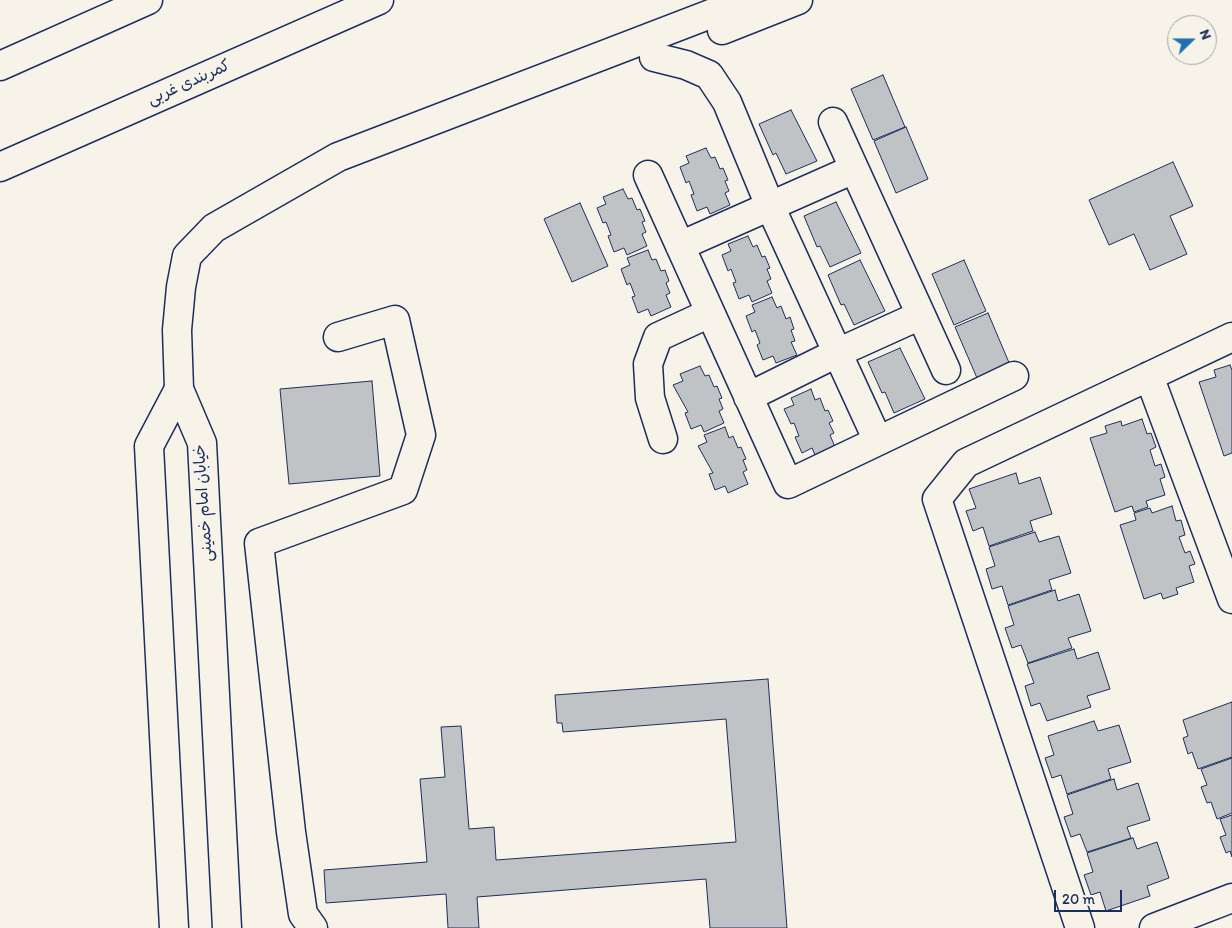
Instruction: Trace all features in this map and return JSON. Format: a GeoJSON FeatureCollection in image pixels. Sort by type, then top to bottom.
{"type":"FeatureCollection","features":[{"type":"Feature","properties":{"kind":"main road"},"geometry":{"type":"LineString","coordinates":[[0,66],[148,0]]}},
{"type":"Feature","properties":{"kind":"main road","name":"کمربندی غربی"},"geometry":{"type":"LineString","coordinates":[[0,167],[379,0]]}},
{"type":"Feature","properties":{"kind":"main road"},"geometry":{"type":"LineString","coordinates":[[174,928],[149,446],[179,389],[178,330],[181,287],[188,256],[214,228],[259,204],[338,157],[747,0]]}},
{"type":"Feature","properties":{"kind":"main road"},"geometry":{"type":"LineString","coordinates":[[259,204],[345,175],[798,0]]}},
{"type":"Feature","properties":{"kind":"main road"},"geometry":{"type":"LineString","coordinates":[[654,56],[686,65],[709,75],[727,102],[737,122],[770,206],[878,441]]}},
{"type":"Feature","properties":{"kind":"main road"},"geometry":{"type":"LineString","coordinates":[[833,122],[946,370]]}},
{"type":"Feature","properties":{"kind":"main road"},"geometry":{"type":"LineString","coordinates":[[680,246],[854,169]]}},
{"type":"Feature","properties":{"kind":"main road"},"geometry":{"type":"LineString","coordinates":[[648,175],[788,484],[1014,376]]}},
{"type":"Feature","properties":{"kind":"main road"},"geometry":{"type":"LineString","coordinates":[[663,439],[650,398],[648,364],[658,337],[710,313]]}},
{"type":"Feature","properties":{"kind":"main road"},"geometry":{"type":"LineString","coordinates":[[748,397],[837,353],[921,315]]}},
{"type":"Feature","properties":{"kind":"main road"},"geometry":{"type":"LineString","coordinates":[[313,928],[303,914],[291,832],[259,543],[403,490],[421,435],[395,320],[338,337]]}},
{"type":"Feature","properties":{"kind":"main road"},"geometry":{"type":"LineString","coordinates":[[1080,928],[937,499],[966,463],[1232,337]]}},
{"type":"Feature","properties":{"kind":"main road"},"geometry":{"type":"LineString","coordinates":[[1149,376],[1232,599]]}},
{"type":"Feature","properties":{"kind":"main road","name":"خیابان امام خمینی"},"geometry":{"type":"LineString","coordinates":[[179,389],[202,443],[227,928]]}},
{"type":"Feature","properties":{"kind":"main road"},"geometry":{"type":"LineString","coordinates":[[1154,928],[1232,898]]}},
{"type":"Feature","properties":{"kind":"building"},"geometry":{"type":"Polygon","coordinates":[[[883,75],[905,127],[873,140],[851,89],[883,75]]]}},
{"type":"Feature","properties":{"kind":"building"},"geometry":{"type":"Polygon","coordinates":[[[791,110],[817,161],[786,174],[776,153],[773,155],[759,124],[791,110]]]}},
{"type":"Feature","properties":{"kind":"building"},"geometry":{"type":"Polygon","coordinates":[[[906,127],[928,179],[896,193],[874,141],[906,127]]]}},
{"type":"Feature","properties":{"kind":"building"},"geometry":{"type":"Polygon","coordinates":[[[706,148],[711,158],[715,157],[720,169],[723,168],[728,180],[725,181],[729,191],[725,193],[730,205],[710,214],[707,207],[697,211],[691,195],[694,194],[689,181],[686,183],[680,167],[689,163],[686,156],[706,148]]]}},
{"type":"Feature","properties":{"kind":"building"},"geometry":{"type":"Polygon","coordinates":[[[1173,162],[1193,206],[1170,216],[1187,254],[1150,270],[1134,234],[1109,245],[1089,200],[1173,162]]]}},
{"type":"Feature","properties":{"kind":"building"},"geometry":{"type":"Polygon","coordinates":[[[623,189],[628,199],[632,198],[637,210],[640,209],[645,221],[642,222],[646,232],[642,234],[647,246],[627,255],[624,248],[614,252],[608,236],[611,235],[606,222],[603,223],[597,208],[606,204],[603,197],[623,189]]]}},
{"type":"Feature","properties":{"kind":"building"},"geometry":{"type":"Polygon","coordinates":[[[836,202],[861,253],[830,267],[820,246],[817,247],[804,216],[836,202]]]}},
{"type":"Feature","properties":{"kind":"building"},"geometry":{"type":"Polygon","coordinates":[[[580,203],[608,266],[572,282],[544,219],[580,203]]]}},
{"type":"Feature","properties":{"kind":"building"},"geometry":{"type":"Polygon","coordinates":[[[748,236],[753,247],[757,245],[762,257],[765,256],[770,268],[767,269],[771,279],[767,281],[772,293],[752,302],[749,295],[739,299],[733,283],[736,282],[731,269],[728,271],[722,255],[731,251],[728,244],[748,236]]]}},
{"type":"Feature","properties":{"kind":"building"},"geometry":{"type":"Polygon","coordinates":[[[648,250],[652,260],[656,259],[661,271],[665,270],[669,281],[666,283],[670,293],[666,295],[671,307],[651,316],[648,309],[638,313],[632,297],[635,296],[630,283],[627,285],[621,269],[630,265],[627,258],[648,250]]]}},
{"type":"Feature","properties":{"kind":"building"},"geometry":{"type":"Polygon","coordinates":[[[860,260],[885,311],[854,325],[844,304],[841,305],[828,275],[860,260]]]}},
{"type":"Feature","properties":{"kind":"building"},"geometry":{"type":"Polygon","coordinates":[[[964,260],[986,311],[954,325],[932,274],[964,260]]]}},
{"type":"Feature","properties":{"kind":"building"},"geometry":{"type":"Polygon","coordinates":[[[772,297],[777,308],[781,306],[786,319],[790,317],[794,329],[791,330],[795,341],[791,342],[797,355],[776,363],[773,356],[763,360],[757,345],[760,343],[755,330],[752,332],[746,316],[755,312],[752,305],[772,297]]]}},
{"type":"Feature","properties":{"kind":"building"},"geometry":{"type":"Polygon","coordinates":[[[988,313],[1010,365],[977,378],[955,327],[988,313]]]}},
{"type":"Feature","properties":{"kind":"building"},"geometry":{"type":"Polygon","coordinates":[[[900,348],[925,399],[894,413],[885,392],[882,393],[868,362],[900,348]]]}},
{"type":"Feature","properties":{"kind":"building"},"geometry":{"type":"Polygon","coordinates":[[[1230,365],[1232,370],[1232,453],[1224,456],[1199,382],[1216,377],[1214,370],[1230,365]]]}},
{"type":"Feature","properties":{"kind":"building"},"geometry":{"type":"Polygon","coordinates":[[[700,366],[705,376],[709,375],[714,387],[717,386],[722,398],[719,399],[723,409],[719,411],[724,423],[704,432],[701,425],[691,429],[685,413],[688,412],[673,385],[683,381],[680,374],[700,366]]]}},
{"type":"Feature","properties":{"kind":"building"},"geometry":{"type":"Polygon","coordinates":[[[372,381],[380,476],[289,484],[280,389],[372,381]]]}},
{"type":"Feature","properties":{"kind":"building"},"geometry":{"type":"Polygon","coordinates":[[[811,389],[815,400],[820,398],[825,411],[828,410],[833,421],[829,423],[834,433],[830,435],[835,447],[815,455],[812,448],[802,453],[795,437],[799,436],[794,423],[791,424],[784,409],[794,405],[791,398],[811,389]]]}},
{"type":"Feature","properties":{"kind":"building"},"geometry":{"type":"Polygon","coordinates":[[[1142,419],[1147,434],[1151,433],[1156,447],[1150,450],[1155,466],[1161,464],[1165,477],[1160,479],[1165,495],[1146,501],[1148,507],[1134,512],[1132,506],[1115,512],[1090,438],[1107,433],[1105,426],[1121,421],[1122,426],[1142,419]]]}},
{"type":"Feature","properties":{"kind":"building"},"geometry":{"type":"Polygon","coordinates":[[[725,427],[729,438],[733,436],[738,448],[741,447],[746,459],[743,460],[747,470],[743,472],[748,484],[728,493],[725,486],[715,490],[709,474],[713,473],[698,446],[707,442],[704,435],[725,427]]]}},
{"type":"Feature","properties":{"kind":"building"},"geometry":{"type":"Polygon","coordinates":[[[1016,473],[1019,484],[1040,477],[1052,514],[1030,521],[1033,531],[989,546],[983,527],[973,531],[966,511],[976,508],[969,489],[1016,473]]]}},
{"type":"Feature","properties":{"kind":"building"},"geometry":{"type":"Polygon","coordinates":[[[1172,506],[1176,521],[1181,520],[1185,535],[1179,537],[1185,553],[1190,551],[1195,564],[1189,566],[1194,582],[1176,588],[1178,594],[1163,599],[1161,593],[1144,599],[1120,525],[1136,520],[1134,513],[1150,508],[1152,513],[1172,506]]]}},
{"type":"Feature","properties":{"kind":"building"},"geometry":{"type":"Polygon","coordinates":[[[1035,532],[1039,542],[1059,536],[1071,573],[1049,580],[1052,590],[1008,605],[1002,586],[992,589],[986,569],[995,566],[989,547],[1035,532]]]}},
{"type":"Feature","properties":{"kind":"building"},"geometry":{"type":"Polygon","coordinates":[[[1055,590],[1058,601],[1079,594],[1091,631],[1068,638],[1072,648],[1028,663],[1021,645],[1012,648],[1005,628],[1014,625],[1008,606],[1055,590]]]}},
{"type":"Feature","properties":{"kind":"building"},"geometry":{"type":"Polygon","coordinates":[[[1074,649],[1077,659],[1098,652],[1110,689],[1087,696],[1091,707],[1047,721],[1040,703],[1031,706],[1025,686],[1034,683],[1027,664],[1074,649]]]}},
{"type":"Feature","properties":{"kind":"building"},"geometry":{"type":"Polygon","coordinates":[[[768,679],[787,928],[710,928],[706,879],[477,897],[479,928],[448,928],[446,894],[326,903],[324,870],[427,862],[420,779],[445,777],[441,727],[461,726],[469,829],[494,827],[496,860],[736,842],[726,719],[563,732],[562,723],[557,723],[555,695],[768,679]]]}},
{"type":"Feature","properties":{"kind":"building"},"geometry":{"type":"Polygon","coordinates":[[[1232,702],[1232,757],[1198,769],[1192,752],[1188,754],[1183,738],[1188,736],[1183,720],[1232,702]]]}},
{"type":"Feature","properties":{"kind":"building"},"geometry":{"type":"Polygon","coordinates":[[[1094,721],[1098,731],[1119,725],[1131,762],[1108,769],[1111,779],[1067,794],[1061,775],[1052,778],[1045,758],[1054,755],[1048,736],[1094,721]]]}},
{"type":"Feature","properties":{"kind":"building"},"geometry":{"type":"Polygon","coordinates":[[[1232,758],[1232,813],[1217,819],[1211,802],[1207,803],[1201,787],[1207,785],[1201,769],[1232,758]]]}},
{"type":"Feature","properties":{"kind":"building"},"geometry":{"type":"Polygon","coordinates":[[[1114,779],[1117,790],[1138,783],[1150,820],[1127,827],[1131,838],[1087,852],[1080,834],[1071,837],[1064,817],[1073,814],[1067,795],[1114,779]]]}},
{"type":"Feature","properties":{"kind":"building"},"geometry":{"type":"Polygon","coordinates":[[[1232,815],[1232,857],[1230,851],[1226,853],[1220,837],[1226,835],[1220,819],[1232,815]]]}},
{"type":"Feature","properties":{"kind":"building"},"geometry":{"type":"Polygon","coordinates":[[[1133,838],[1137,849],[1157,842],[1169,878],[1147,886],[1150,896],[1106,911],[1100,892],[1091,895],[1084,875],[1093,872],[1087,853],[1133,838]]]}}]}
